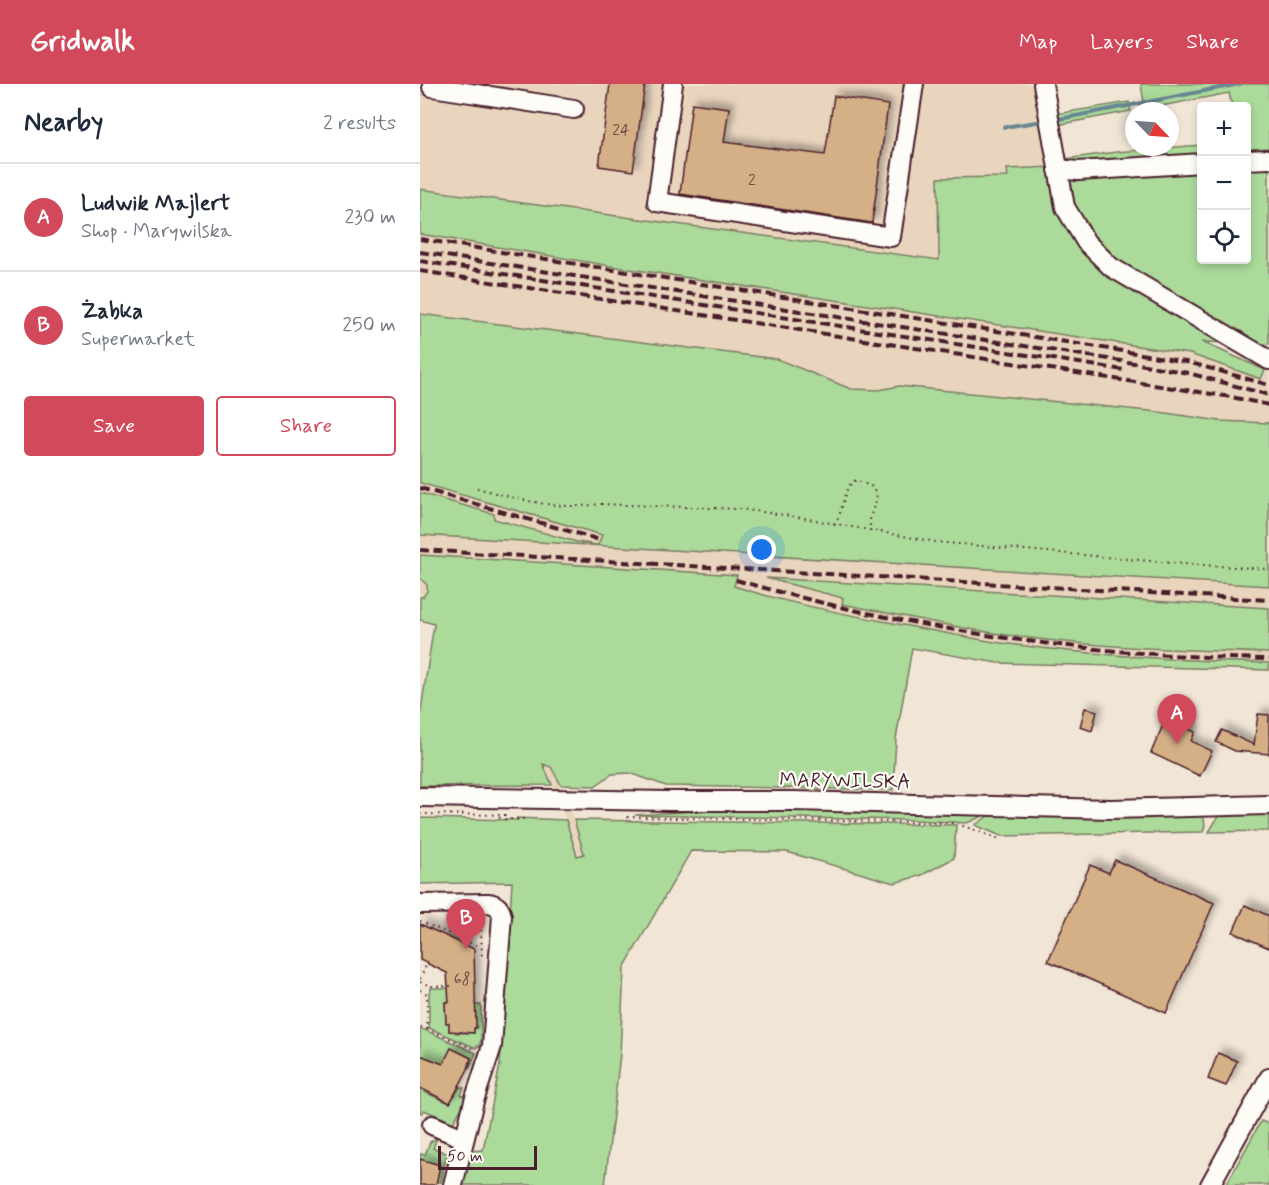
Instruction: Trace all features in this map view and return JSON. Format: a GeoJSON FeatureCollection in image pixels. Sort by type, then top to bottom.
{"type":"FeatureCollection","features":[{"type":"Feature","properties":{"kind":"street"},"geometry":{"type":"LineString","coordinates":[[432,84],[432,87],[574,109]]}},
{"type":"Feature","properties":{"kind":"street"},"geometry":{"type":"LineString","coordinates":[[673,84],[657,202],[891,237],[914,84]]}},
{"type":"Feature","properties":{"kind":"street"},"geometry":{"type":"LineString","coordinates":[[1043,84],[1065,207],[1086,243],[1111,267],[1269,360]]}},
{"type":"Feature","properties":{"kind":"street"},"geometry":{"type":"LineString","coordinates":[[1251,160],[1269,159]]}},
{"type":"Feature","properties":{"kind":"street"},"geometry":{"type":"LineString","coordinates":[[1058,169],[1078,171],[1197,163]]}},
{"type":"Feature","properties":{"kind":"street","name":"MARYWILSKA"},"geometry":{"type":"LineString","coordinates":[[420,797],[516,807],[595,800],[793,801],[1110,809],[1269,805]]}},
{"type":"Feature","properties":{"kind":"street"},"geometry":{"type":"LineString","coordinates":[[420,904],[495,904],[502,916],[491,945],[492,1046],[464,1138],[453,1185]]}},
{"type":"Feature","properties":{"kind":"street"},"geometry":{"type":"LineString","coordinates":[[1209,1185],[1269,1078]]}},
{"type":"Feature","properties":{"kind":"street"},"geometry":{"type":"LineString","coordinates":[[432,1125],[464,1138]]}},
{"type":"Feature","properties":{"kind":"path"},"geometry":{"type":"LineString","coordinates":[[834,524],[842,511],[845,491],[849,483],[856,480],[873,486],[878,496],[870,515],[871,531]]}},
{"type":"Feature","properties":{"kind":"path"},"geometry":{"type":"LineString","coordinates":[[477,488],[543,505],[578,508],[600,504],[740,509],[936,542],[1184,564],[1269,569]]}},
{"type":"Feature","properties":{"kind":"path"},"geometry":{"type":"LineString","coordinates":[[420,814],[497,815],[516,807]]}},
{"type":"Feature","properties":{"kind":"path"},"geometry":{"type":"LineString","coordinates":[[497,815],[501,819],[525,819]]}},
{"type":"Feature","properties":{"kind":"path"},"geometry":{"type":"LineString","coordinates":[[617,817],[955,823],[1002,840]]}},
{"type":"Feature","properties":{"kind":"path"},"geometry":{"type":"LineString","coordinates":[[462,939],[474,918],[481,919],[491,945],[482,965]]}},
{"type":"Feature","properties":{"kind":"path"},"geometry":{"type":"LineString","coordinates":[[420,920],[431,919]]}},
{"type":"Feature","properties":{"kind":"path"},"geometry":{"type":"LineString","coordinates":[[420,920],[475,945],[491,945]]}},
{"type":"Feature","properties":{"kind":"path"},"geometry":{"type":"LineString","coordinates":[[428,961],[420,981],[431,986],[452,986]]}},
{"type":"Feature","properties":{"kind":"path"},"geometry":{"type":"LineString","coordinates":[[427,1029],[427,994],[431,986]]}},
{"type":"Feature","properties":{"kind":"path"},"geometry":{"type":"LineString","coordinates":[[420,990],[427,994]]}},
{"type":"Feature","properties":{"kind":"path"},"geometry":{"type":"LineString","coordinates":[[420,1028],[480,1052]]}},
{"type":"Feature","properties":{"kind":"shaded area"},"geometry":{"type":"Polygon","coordinates":[[[420,84],[1036,84],[1052,167],[1007,169],[1008,177],[938,178],[940,260],[420,189],[420,84]]]}},
{"type":"Feature","properties":{"kind":"shaded area"},"geometry":{"type":"Polygon","coordinates":[[[420,234],[617,267],[1190,354],[1261,379],[1265,370],[1269,371],[1269,423],[1220,421],[1159,412],[899,386],[879,390],[851,389],[777,359],[420,314],[420,234]]]}},
{"type":"Feature","properties":{"kind":"shaded area"},"geometry":{"type":"Polygon","coordinates":[[[420,455],[1269,558],[1269,670],[998,663],[912,648],[896,739],[420,620],[420,455]]]}},
{"type":"Feature","properties":{"kind":"shaded area"},"geometry":{"type":"Polygon","coordinates":[[[542,764],[551,767],[566,796],[584,854],[577,856],[558,796],[542,764]]]}},
{"type":"Feature","properties":{"kind":"green space"},"geometry":{"type":"Polygon","coordinates":[[[1141,84],[1269,84],[1269,148],[1251,150],[1251,102],[1231,102],[1229,93],[1179,103],[1144,102],[1141,84]]]}},
{"type":"Feature","properties":{"kind":"green space"},"geometry":{"type":"Polygon","coordinates":[[[1125,103],[1125,112],[1057,125],[1055,114],[1125,103]]]}},
{"type":"Feature","properties":{"kind":"green space"},"geometry":{"type":"Polygon","coordinates":[[[1197,145],[1197,154],[1179,156],[1179,147],[1197,145]]]}},
{"type":"Feature","properties":{"kind":"green space"},"geometry":{"type":"Polygon","coordinates":[[[1125,151],[1125,156],[1179,156],[1067,166],[1064,159],[1125,151]]]}},
{"type":"Feature","properties":{"kind":"green space"},"geometry":{"type":"Polygon","coordinates":[[[1269,163],[1269,344],[1202,342],[1265,370],[1261,379],[1190,354],[617,267],[420,234],[420,189],[939,260],[938,178],[1008,177],[1007,169],[1052,167],[1197,168],[1197,264],[1251,264],[1251,165],[1269,163]]]}},
{"type":"Feature","properties":{"kind":"green space"},"geometry":{"type":"Polygon","coordinates":[[[420,314],[777,359],[851,389],[879,390],[899,386],[1159,412],[1220,421],[1269,423],[1269,586],[420,535],[420,493],[494,514],[494,519],[577,542],[598,545],[602,535],[420,483],[420,314]]]}},
{"type":"Feature","properties":{"kind":"green space"},"geometry":{"type":"Polygon","coordinates":[[[420,555],[737,575],[734,586],[776,598],[839,613],[976,639],[1101,654],[1269,663],[1269,670],[998,663],[912,648],[896,739],[893,790],[666,786],[630,773],[612,774],[595,786],[561,785],[551,767],[543,764],[552,785],[420,786],[420,717],[434,624],[420,620],[420,597],[423,597],[427,591],[427,585],[420,578],[420,555]]]}},
{"type":"Feature","properties":{"kind":"green space"},"geometry":{"type":"Polygon","coordinates":[[[766,578],[1269,608],[1269,653],[1125,647],[1017,636],[842,604],[843,598],[766,578]]]}},
{"type":"Feature","properties":{"kind":"green space"},"geometry":{"type":"Polygon","coordinates":[[[744,808],[852,810],[875,813],[908,810],[978,812],[981,817],[967,823],[635,815],[744,808]]]}},
{"type":"Feature","properties":{"kind":"green space"},"geometry":{"type":"Polygon","coordinates":[[[996,811],[1203,814],[1205,825],[1203,832],[1001,836],[975,825],[996,811]]]}},
{"type":"Feature","properties":{"kind":"green space"},"geometry":{"type":"Polygon","coordinates":[[[1269,813],[1269,831],[1209,832],[1219,815],[1269,813]]]}},
{"type":"Feature","properties":{"kind":"green space"},"geometry":{"type":"Polygon","coordinates":[[[420,818],[566,820],[577,856],[584,854],[574,820],[956,825],[954,858],[922,875],[894,883],[787,852],[691,851],[624,968],[620,1054],[605,1185],[461,1185],[468,1151],[483,1150],[500,1065],[512,882],[420,884],[420,818]]]}},
{"type":"Feature","properties":{"kind":"green space"},"geometry":{"type":"Polygon","coordinates":[[[431,988],[449,988],[450,1002],[445,1002],[449,1031],[474,1033],[475,1005],[481,1005],[479,1047],[476,1048],[429,1028],[431,988]]]}},
{"type":"Feature","properties":{"kind":"green space"},"geometry":{"type":"Polygon","coordinates":[[[420,1030],[425,1030],[476,1053],[469,1069],[471,1058],[454,1050],[443,1064],[420,1055],[420,1030]]]}},
{"type":"Feature","properties":{"kind":"green space"},"geometry":{"type":"Polygon","coordinates":[[[460,1087],[464,1088],[461,1095],[467,1098],[453,1123],[443,1124],[445,1119],[424,1110],[420,1112],[420,1088],[450,1103],[460,1087]]]}},
{"type":"Feature","properties":{"kind":"green space"},"geometry":{"type":"Polygon","coordinates":[[[1261,1121],[1269,1124],[1269,1185],[1226,1185],[1261,1121]]]}},
{"type":"Feature","properties":{"kind":"green space"},"geometry":{"type":"Polygon","coordinates":[[[437,1138],[433,1148],[451,1155],[455,1147],[452,1159],[446,1157],[441,1182],[436,1182],[420,1159],[420,1154],[425,1155],[430,1142],[437,1138]]]}},
{"type":"Feature","properties":{"kind":"building"},"geometry":{"type":"Polygon","coordinates":[[[610,84],[645,84],[633,171],[599,166],[610,84]]]}},
{"type":"Feature","properties":{"kind":"building"},"geometry":{"type":"Polygon","coordinates":[[[834,96],[888,105],[872,223],[680,194],[692,103],[729,108],[724,142],[825,155],[834,96]]]}},
{"type":"Feature","properties":{"kind":"building"},"geometry":{"type":"Polygon","coordinates":[[[1085,708],[1097,711],[1092,731],[1080,727],[1085,708]]]}},
{"type":"Feature","properties":{"kind":"building"},"geometry":{"type":"Polygon","coordinates":[[[1258,714],[1269,715],[1269,754],[1235,751],[1216,742],[1222,730],[1254,745],[1258,714]]]}},
{"type":"Feature","properties":{"kind":"building"},"geometry":{"type":"Polygon","coordinates":[[[1166,718],[1195,732],[1191,741],[1212,751],[1200,776],[1151,753],[1166,718]]]}},
{"type":"Feature","properties":{"kind":"building"},"geometry":{"type":"Polygon","coordinates":[[[1115,860],[1214,903],[1166,1013],[1048,961],[1090,865],[1109,873],[1115,860]]]}},
{"type":"Feature","properties":{"kind":"building"},"geometry":{"type":"Polygon","coordinates":[[[1245,905],[1269,916],[1269,948],[1233,932],[1245,905]]]}},
{"type":"Feature","properties":{"kind":"building"},"geometry":{"type":"Polygon","coordinates":[[[420,924],[474,949],[476,1028],[474,1028],[474,1033],[449,1031],[449,1023],[446,1023],[445,1002],[449,1002],[447,973],[420,960],[420,924]]]}},
{"type":"Feature","properties":{"kind":"building"},"geometry":{"type":"Polygon","coordinates":[[[451,1048],[471,1058],[468,1069],[450,1103],[420,1088],[420,1055],[443,1064],[451,1048]]]}},
{"type":"Feature","properties":{"kind":"building"},"geometry":{"type":"Polygon","coordinates":[[[1218,1053],[1237,1061],[1226,1086],[1208,1079],[1218,1053]]]}},
{"type":"Feature","properties":{"kind":"building"},"geometry":{"type":"Polygon","coordinates":[[[420,1159],[440,1165],[436,1185],[420,1185],[420,1159]]]}},
{"type":"Feature","properties":{"kind":"waterway"},"geometry":{"type":"LineString","coordinates":[[1060,119],[1240,84]]}},
{"type":"Feature","properties":{"kind":"waterway"},"geometry":{"type":"LineString","coordinates":[[1004,127],[1037,122]]}},
{"type":"Feature","properties":{"kind":"railway"},"geometry":{"type":"LineString","coordinates":[[420,239],[1141,354],[1191,363],[1269,385]]}},
{"type":"Feature","properties":{"kind":"railway"},"geometry":{"type":"LineString","coordinates":[[420,252],[1134,363],[1188,373],[1269,395]]}},
{"type":"Feature","properties":{"kind":"railway"},"geometry":{"type":"LineString","coordinates":[[420,261],[1124,370]]}},
{"type":"Feature","properties":{"kind":"railway"},"geometry":{"type":"LineString","coordinates":[[420,271],[1231,397],[1269,405]]}},
{"type":"Feature","properties":{"kind":"railway"},"geometry":{"type":"LineString","coordinates":[[420,488],[600,540]]}},
{"type":"Feature","properties":{"kind":"railway"},"geometry":{"type":"LineString","coordinates":[[420,550],[1269,600]]}},
{"type":"Feature","properties":{"kind":"railway"},"geometry":{"type":"LineString","coordinates":[[736,580],[867,613],[1000,637],[1134,652],[1269,659]]}},
{"type":"Feature","properties":{"kind":"place","name":"Ludwik Majlert"},"geometry":{"type":"Point","coordinates":[1177,744]}},
{"type":"Feature","properties":{"kind":"place","name":"Żabka"},"geometry":{"type":"Point","coordinates":[466,949]}}]}
